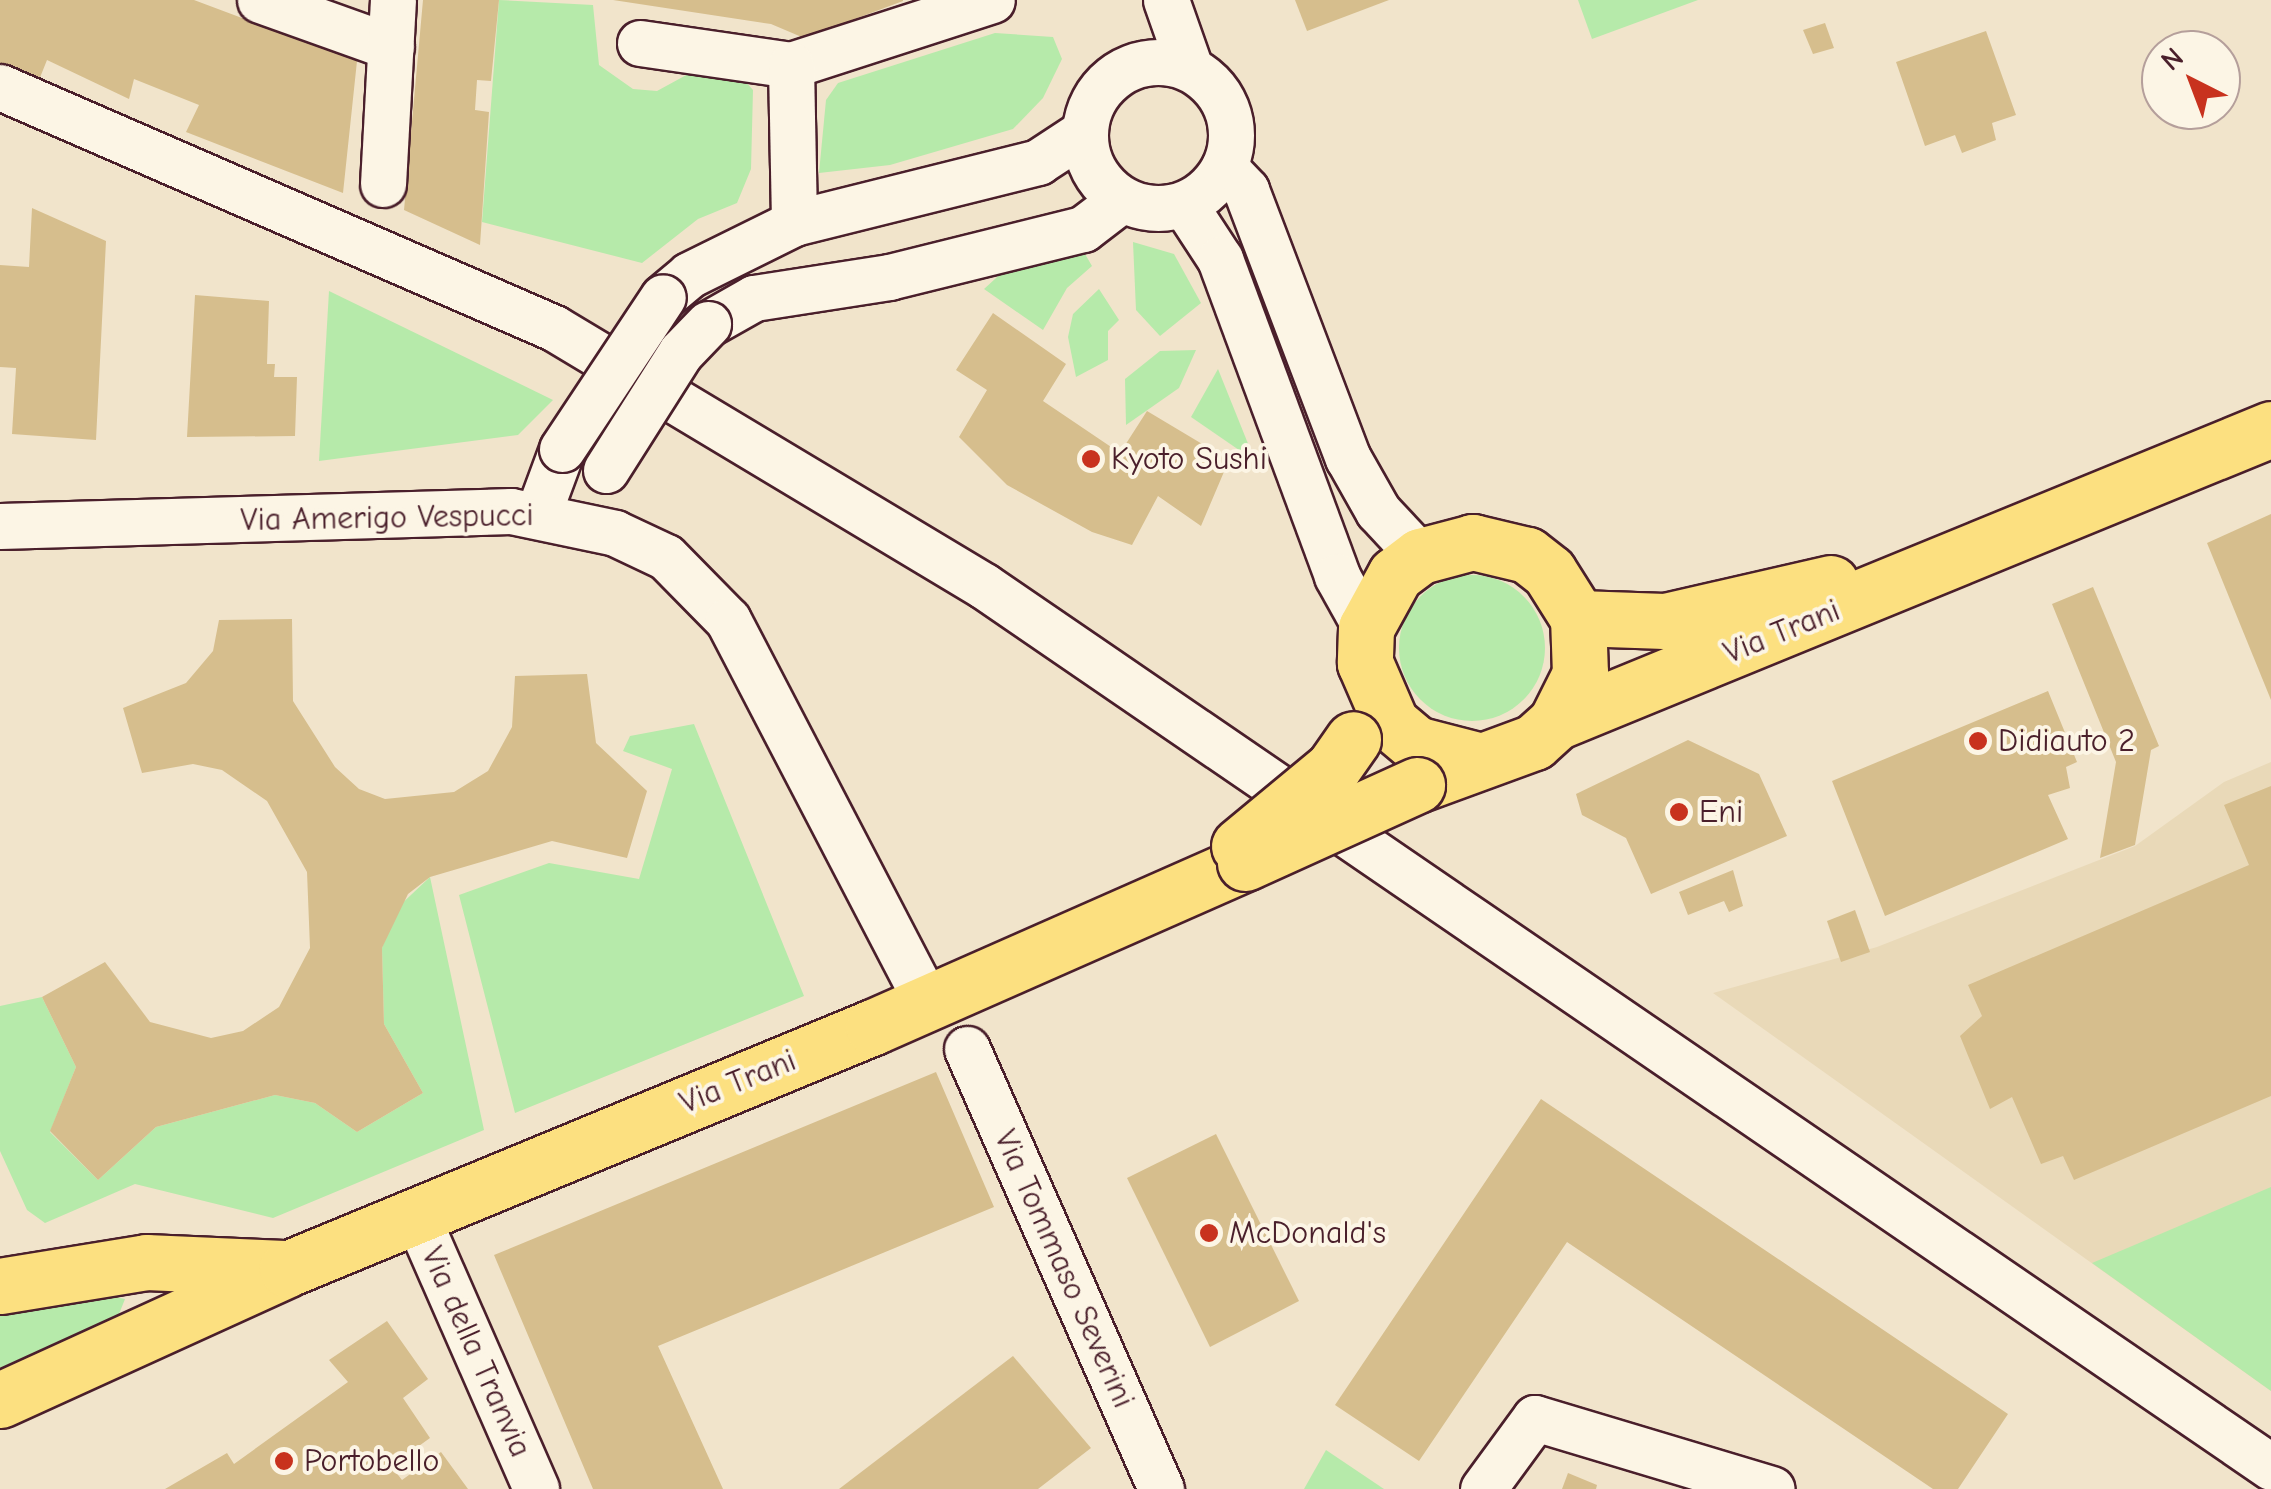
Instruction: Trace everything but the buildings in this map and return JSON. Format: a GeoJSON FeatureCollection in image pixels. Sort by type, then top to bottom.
{"type":"FeatureCollection","features":[{"type":"Feature","properties":{"kind":"main road","name":"Via Trani"},"geometry":{"type":"LineString","coordinates":[[1238,858],[1478,760],[1534,742],[1556,722],[2009,541],[2271,429]]}},
{"type":"Feature","properties":{"kind":"main road","name":"Via Trani"},"geometry":{"type":"LineString","coordinates":[[1578,618],[1665,621],[2009,541]]}},
{"type":"Feature","properties":{"kind":"main road"},"geometry":{"type":"LineString","coordinates":[[1478,760],[1416,744],[1363,718],[1366,628],[1377,599],[1420,556],[1473,542],[1527,555],[1549,572],[1578,618],[1580,674],[1556,722]]}},
{"type":"Feature","properties":{"kind":"main road","name":"Via Trani"},"geometry":{"type":"LineString","coordinates":[[0,1400],[287,1268],[1187,891],[1238,858],[1333,768],[1363,718]]}},
{"type":"Feature","properties":{"kind":"main road","name":"Via Trani"},"geometry":{"type":"LineString","coordinates":[[4,1274],[146,1262],[287,1268]]}},
{"type":"Feature","properties":{"kind":"street"},"geometry":{"type":"LineString","coordinates":[[260,0],[391,47]]}},
{"type":"Feature","properties":{"kind":"street"},"geometry":{"type":"LineString","coordinates":[[383,184],[393,0]]}},
{"type":"Feature","properties":{"kind":"street"},"geometry":{"type":"LineString","coordinates":[[640,43],[791,66],[992,0]]}},
{"type":"Feature","properties":{"kind":"street"},"geometry":{"type":"LineString","coordinates":[[591,526],[606,470],[681,352],[708,324],[754,298],[889,277],[1083,229],[1121,200],[1184,204],[1224,167],[1231,123],[1224,101],[1190,68],[1166,0]]}},
{"type":"Feature","properties":{"kind":"street"},"geometry":{"type":"LineString","coordinates":[[538,514],[562,449],[663,298],[689,275],[794,224],[1038,162],[1084,132],[1102,88],[1120,72],[1167,62],[1190,68]]}},
{"type":"Feature","properties":{"kind":"street"},"geometry":{"type":"LineString","coordinates":[[791,66],[794,224]]}},
{"type":"Feature","properties":{"kind":"street"},"geometry":{"type":"LineString","coordinates":[[0,88],[554,328],[984,586],[2271,1467]]}},
{"type":"Feature","properties":{"kind":"street"},"geometry":{"type":"LineString","coordinates":[[1084,132],[1094,171],[1121,200]]}},
{"type":"Feature","properties":{"kind":"street"},"geometry":{"type":"LineString","coordinates":[[1224,167],[1246,190],[1348,458],[1378,512],[1420,556]]}},
{"type":"Feature","properties":{"kind":"street"},"geometry":{"type":"LineString","coordinates":[[1184,204],[1220,259],[1336,576],[1366,628]]}},
{"type":"Feature","properties":{"kind":"street","name":"Via Amerigo Vespucci"},"geometry":{"type":"LineString","coordinates":[[0,526],[538,514],[591,526],[666,557],[728,620],[927,1003]]}},
{"type":"Feature","properties":{"kind":"street","name":"Via Tommaso Severini"},"geometry":{"type":"LineString","coordinates":[[967,1048],[1161,1489]]}},
{"type":"Feature","properties":{"kind":"street","name":"Via della Tranvia"},"geometry":{"type":"LineString","coordinates":[[416,1215],[536,1489]]}},
{"type":"Feature","properties":{"kind":"street"},"geometry":{"type":"LineString","coordinates":[[1483,1489],[1535,1418],[1772,1489]]}},
{"type":"Feature","properties":{"kind":"shaded area"},"geometry":{"type":"Polygon","coordinates":[[[2271,762],[2271,1391],[1713,993],[1877,947],[2135,846],[2224,782],[2271,762]]]}},
{"type":"Feature","properties":{"kind":"green space"},"geometry":{"type":"Polygon","coordinates":[[[499,0],[593,5],[599,65],[633,89],[657,91],[690,73],[743,79],[753,90],[751,169],[737,203],[698,219],[642,263],[482,222],[499,0]]]}},
{"type":"Feature","properties":{"kind":"green space"},"geometry":{"type":"Polygon","coordinates":[[[1578,0],[1698,0],[1592,39],[1578,0]]]}},
{"type":"Feature","properties":{"kind":"green space"},"geometry":{"type":"Polygon","coordinates":[[[995,33],[1053,37],[1062,59],[1043,98],[1013,129],[890,165],[819,173],[826,100],[838,83],[995,33]]]}},
{"type":"Feature","properties":{"kind":"green space"},"geometry":{"type":"Polygon","coordinates":[[[1133,242],[1174,254],[1201,303],[1160,336],[1136,310],[1133,242]]]}},
{"type":"Feature","properties":{"kind":"green space"},"geometry":{"type":"Polygon","coordinates":[[[1085,254],[1092,266],[1067,288],[1043,330],[984,289],[1007,268],[1085,254]]]}},
{"type":"Feature","properties":{"kind":"green space"},"geometry":{"type":"Polygon","coordinates":[[[1099,289],[1119,320],[1108,331],[1108,360],[1076,377],[1068,337],[1073,314],[1099,289]]]}},
{"type":"Feature","properties":{"kind":"green space"},"geometry":{"type":"Polygon","coordinates":[[[329,291],[553,400],[518,435],[319,461],[329,291]]]}},
{"type":"Feature","properties":{"kind":"green space"},"geometry":{"type":"Polygon","coordinates":[[[1196,350],[1179,388],[1126,425],[1125,379],[1160,351],[1196,350]]]}},
{"type":"Feature","properties":{"kind":"green space"},"geometry":{"type":"Polygon","coordinates":[[[1218,369],[1255,461],[1191,417],[1218,369]]]}},
{"type":"Feature","properties":{"kind":"green space"},"geometry":{"type":"Polygon","coordinates":[[[1472,575],[1500,580],[1524,596],[1540,620],[1545,648],[1540,676],[1524,700],[1500,716],[1472,721],[1444,716],[1420,700],[1404,676],[1399,648],[1404,620],[1420,596],[1444,580],[1472,575]]]}},
{"type":"Feature","properties":{"kind":"green space"},"geometry":{"type":"Polygon","coordinates":[[[694,724],[804,996],[515,1113],[459,895],[549,863],[639,879],[672,769],[623,751],[630,736],[694,724]]]}},
{"type":"Feature","properties":{"kind":"green space"},"geometry":{"type":"Polygon","coordinates":[[[430,877],[484,1130],[273,1218],[135,1184],[45,1223],[27,1210],[0,1151],[0,1006],[42,997],[76,1067],[50,1132],[98,1180],[156,1127],[275,1095],[315,1103],[357,1132],[423,1093],[384,1024],[382,948],[395,910],[430,877]]]}},
{"type":"Feature","properties":{"kind":"green space"},"geometry":{"type":"Polygon","coordinates":[[[2271,1187],[2271,1391],[2092,1263],[2271,1187]]]}},
{"type":"Feature","properties":{"kind":"green space"},"geometry":{"type":"Polygon","coordinates":[[[105,1295],[125,1299],[119,1314],[0,1368],[0,1312],[105,1295]]]}},
{"type":"Feature","properties":{"kind":"green space"},"geometry":{"type":"Polygon","coordinates":[[[1326,1450],[1384,1489],[1304,1489],[1326,1450]]]}},
{"type":"Feature","properties":{"kind":"place","name":"Kyoto Sushi"},"geometry":{"type":"Point","coordinates":[1091,459]}},
{"type":"Feature","properties":{"kind":"place","name":"Didiauto 2"},"geometry":{"type":"Point","coordinates":[1978,741]}},
{"type":"Feature","properties":{"kind":"place","name":"Eni"},"geometry":{"type":"Point","coordinates":[1679,812]}},
{"type":"Feature","properties":{"kind":"place","name":"McDonald's"},"geometry":{"type":"Point","coordinates":[1209,1233]}},
{"type":"Feature","properties":{"kind":"place","name":"Portobello"},"geometry":{"type":"Point","coordinates":[284,1461]}}]}
